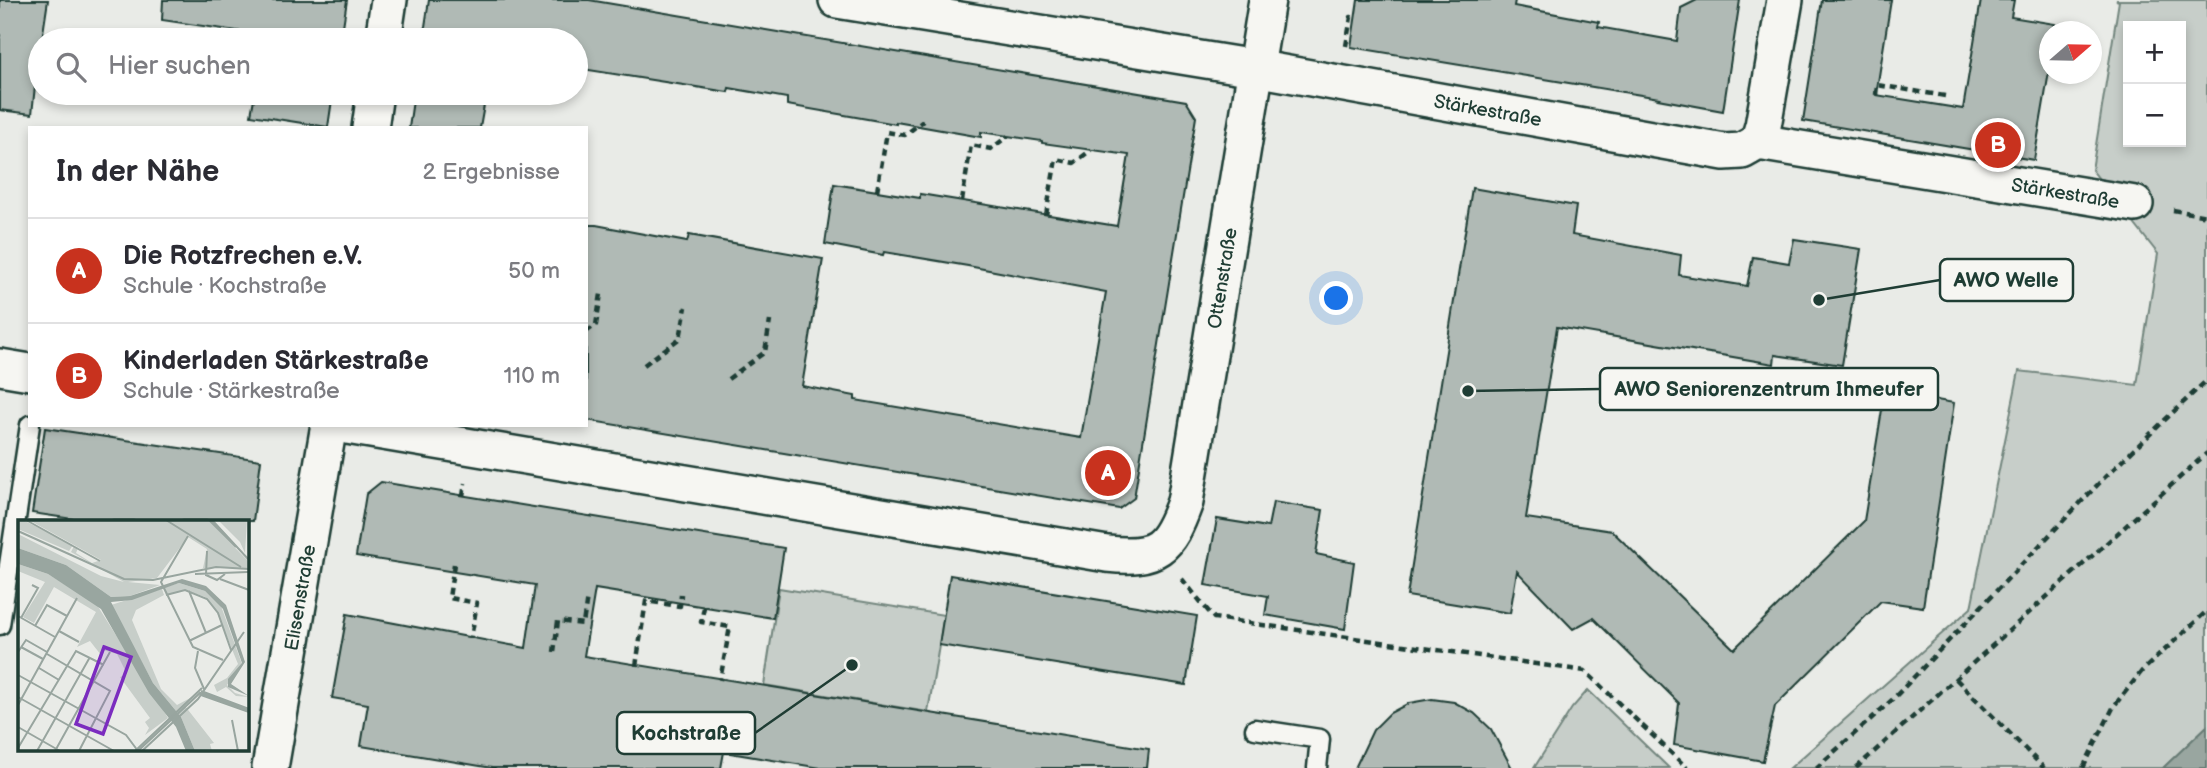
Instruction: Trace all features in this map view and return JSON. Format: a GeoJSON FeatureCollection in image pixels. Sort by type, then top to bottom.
{"type":"FeatureCollection","features":[{"type":"Feature","properties":{"kind":"street"},"geometry":{"type":"LineString","coordinates":[[385,28],[389,0]]}},
{"type":"Feature","properties":{"kind":"street","name":"Stärkestraße"},"geometry":{"type":"LineString","coordinates":[[837,0],[1255,68],[1724,152],[1742,151],[1758,142],[1867,146],[1996,168],[2135,204]]}},
{"type":"Feature","properties":{"kind":"street","name":"Ottenstraße"},"geometry":{"type":"LineString","coordinates":[[1157,550],[1174,532],[1185,502],[1267,0]]}},
{"type":"Feature","properties":{"kind":"street"},"geometry":{"type":"LineString","coordinates":[[1758,142],[1785,0]]}},
{"type":"Feature","properties":{"kind":"street"},"geometry":{"type":"LineString","coordinates":[[369,126],[373,105]]}},
{"type":"Feature","properties":{"kind":"street"},"geometry":{"type":"LineString","coordinates":[[0,367],[28,372]]}},
{"type":"Feature","properties":{"kind":"street","name":"Elisenstraße"},"geometry":{"type":"LineString","coordinates":[[270,768],[329,427]]}},
{"type":"Feature","properties":{"kind":"street"},"geometry":{"type":"LineString","coordinates":[[353,427],[1107,554],[1132,556],[1157,550]]}},
{"type":"Feature","properties":{"kind":"lane"},"geometry":{"type":"LineString","coordinates":[[0,625],[30,427]]}},
{"type":"Feature","properties":{"kind":"lane"},"geometry":{"type":"LineString","coordinates":[[1255,729],[1320,740],[1317,768]]}},
{"type":"Feature","properties":{"kind":"path"},"geometry":{"type":"LineString","coordinates":[[1346,46],[1351,17],[1355,18]]}},
{"type":"Feature","properties":{"kind":"path"},"geometry":{"type":"LineString","coordinates":[[1876,95],[1877,85],[1945,96]]}},
{"type":"Feature","properties":{"kind":"path"},"geometry":{"type":"LineString","coordinates":[[877,191],[887,132],[905,135],[923,121]]}},
{"type":"Feature","properties":{"kind":"path"},"geometry":{"type":"LineString","coordinates":[[962,201],[971,145],[991,149],[1008,136]]}},
{"type":"Feature","properties":{"kind":"path"},"geometry":{"type":"LineString","coordinates":[[1046,215],[1055,159],[1074,163],[1091,150]]}},
{"type":"Feature","properties":{"kind":"path"},"geometry":{"type":"LineString","coordinates":[[588,331],[596,325],[601,294]]}},
{"type":"Feature","properties":{"kind":"path"},"geometry":{"type":"LineString","coordinates":[[644,365],[680,338],[685,307]]}},
{"type":"Feature","properties":{"kind":"path"},"geometry":{"type":"LineString","coordinates":[[728,379],[765,352],[770,321]]}},
{"type":"Feature","properties":{"kind":"path"},"geometry":{"type":"LineString","coordinates":[[1816,768],[1892,700],[2105,477],[2207,380]]}},
{"type":"Feature","properties":{"kind":"path"},"geometry":{"type":"LineString","coordinates":[[1856,768],[2207,453]]}},
{"type":"Feature","properties":{"kind":"path"},"geometry":{"type":"LineString","coordinates":[[1157,550],[1214,618],[1585,671],[1687,768]]}},
{"type":"Feature","properties":{"kind":"path"},"geometry":{"type":"LineString","coordinates":[[454,564],[449,598],[477,603],[471,638]]}},
{"type":"Feature","properties":{"kind":"path"},"geometry":{"type":"LineString","coordinates":[[636,666],[646,601],[680,606],[681,594]]}},
{"type":"Feature","properties":{"kind":"path"},"geometry":{"type":"LineString","coordinates":[[554,652],[558,621],[583,624],[587,597]]}},
{"type":"Feature","properties":{"kind":"path"},"geometry":{"type":"LineString","coordinates":[[704,607],[701,622],[730,627],[720,680]]}},
{"type":"Feature","properties":{"kind":"path"},"geometry":{"type":"LineString","coordinates":[[2083,768],[2114,706],[2142,671],[2207,611]]}},
{"type":"Feature","properties":{"kind":"path"},"geometry":{"type":"LineString","coordinates":[[1956,679],[2044,768]]}},
{"type":"Feature","properties":{"kind":"shaded area"},"geometry":{"type":"Polygon","coordinates":[[[2116,0],[2207,0],[2207,726],[2163,768],[1790,768],[1971,608],[2019,371],[2137,385],[2158,254],[2092,170],[2119,1],[2116,0]]]}},
{"type":"Feature","properties":{"kind":"shaded area"},"geometry":{"type":"Polygon","coordinates":[[[779,588],[944,615],[928,712],[764,685],[779,588]]]}},
{"type":"Feature","properties":{"kind":"shaded area"},"geometry":{"type":"Polygon","coordinates":[[[1588,690],[1669,768],[1534,768],[1572,708],[1588,690]]]}},
{"type":"Feature","properties":{"kind":"shaded area"},"geometry":{"type":"Polygon","coordinates":[[[2207,726],[2207,768],[2163,768],[2207,726]]]}},
{"type":"Feature","properties":{"kind":"building"},"geometry":{"type":"Polygon","coordinates":[[[0,0],[48,0],[44,28],[28,28],[28,105],[33,105],[32,114],[0,110],[0,0]]]}},
{"type":"Feature","properties":{"kind":"building"},"geometry":{"type":"Polygon","coordinates":[[[163,0],[347,0],[343,28],[216,28],[162,20],[163,0]]]}},
{"type":"Feature","properties":{"kind":"building"},"geometry":{"type":"Polygon","coordinates":[[[429,0],[589,0],[1186,101],[1196,117],[1134,498],[1119,509],[588,420],[588,225],[596,225],[687,242],[689,235],[823,259],[802,386],[855,396],[855,400],[1081,438],[1106,292],[968,266],[825,244],[834,184],[920,198],[920,194],[1117,226],[1129,155],[981,132],[981,137],[896,124],[787,105],[787,98],[729,88],[728,92],[588,70],[588,28],[425,28],[429,0]]]}},
{"type":"Feature","properties":{"kind":"building"},"geometry":{"type":"Polygon","coordinates":[[[1358,0],[1515,0],[1514,6],[1599,22],[1598,27],[1677,41],[1681,8],[1697,0],[1740,0],[1723,111],[1351,47],[1358,0]]]}},
{"type":"Feature","properties":{"kind":"building"},"geometry":{"type":"Polygon","coordinates":[[[1822,0],[1891,0],[1876,95],[1963,109],[1981,0],[2014,0],[2011,17],[2039,21],[2039,84],[2047,84],[2034,160],[1803,121],[1822,0]]]}},
{"type":"Feature","properties":{"kind":"building"},"geometry":{"type":"Polygon","coordinates":[[[253,105],[331,105],[328,126],[251,115],[253,105]]]}},
{"type":"Feature","properties":{"kind":"building"},"geometry":{"type":"Polygon","coordinates":[[[412,105],[484,105],[480,126],[409,126],[412,105]]]}},
{"type":"Feature","properties":{"kind":"building"},"geometry":{"type":"Polygon","coordinates":[[[1472,188],[1576,206],[1572,235],[1681,255],[1679,275],[1747,286],[1753,257],[1789,263],[1794,239],[1861,249],[1842,365],[1775,355],[1774,364],[1557,327],[1526,518],[1612,531],[1734,649],[1864,521],[1885,391],[1954,403],[1923,607],[1881,601],[1775,706],[1763,761],[1674,745],[1679,703],[1593,618],[1573,629],[1517,571],[1510,613],[1407,596],[1472,188]]]}},
{"type":"Feature","properties":{"kind":"building"},"geometry":{"type":"Polygon","coordinates":[[[45,428],[261,460],[253,521],[79,520],[32,513],[45,428]]]}},
{"type":"Feature","properties":{"kind":"building"},"geometry":{"type":"Polygon","coordinates":[[[381,482],[784,548],[773,618],[595,589],[584,656],[1149,749],[1147,768],[821,768],[724,752],[721,768],[492,768],[361,746],[368,704],[332,698],[347,614],[526,648],[535,585],[356,556],[366,494],[381,482]]]}},
{"type":"Feature","properties":{"kind":"building"},"geometry":{"type":"Polygon","coordinates":[[[1273,502],[1323,510],[1316,554],[1354,562],[1345,629],[1265,615],[1268,596],[1205,585],[1217,519],[1268,527],[1273,502]]]}},
{"type":"Feature","properties":{"kind":"building"},"geometry":{"type":"Polygon","coordinates":[[[950,575],[1197,616],[1186,685],[939,645],[950,575]]]}},
{"type":"Feature","properties":{"kind":"building"},"geometry":{"type":"Polygon","coordinates":[[[1432,699],[1454,702],[1474,713],[1491,729],[1512,768],[1355,768],[1373,730],[1390,713],[1409,703],[1432,699]]]}},
{"type":"Feature","properties":{"kind":"place","name":"Kinderladen Stärkestraße"},"geometry":{"type":"Point","coordinates":[1998,145]}},
{"type":"Feature","properties":{"kind":"place","name":"AWO Welle"},"geometry":{"type":"Point","coordinates":[1819,300]}},
{"type":"Feature","properties":{"kind":"place","name":"AWO Seniorenzentrum Ihmeufer"},"geometry":{"type":"Point","coordinates":[1468,391]}},
{"type":"Feature","properties":{"kind":"place","name":"Die Rotzfrechen e.V."},"geometry":{"type":"Point","coordinates":[1108,473]}},
{"type":"Feature","properties":{"kind":"place","name":"Kochstraße"},"geometry":{"type":"Point","coordinates":[852,665]}}]}
